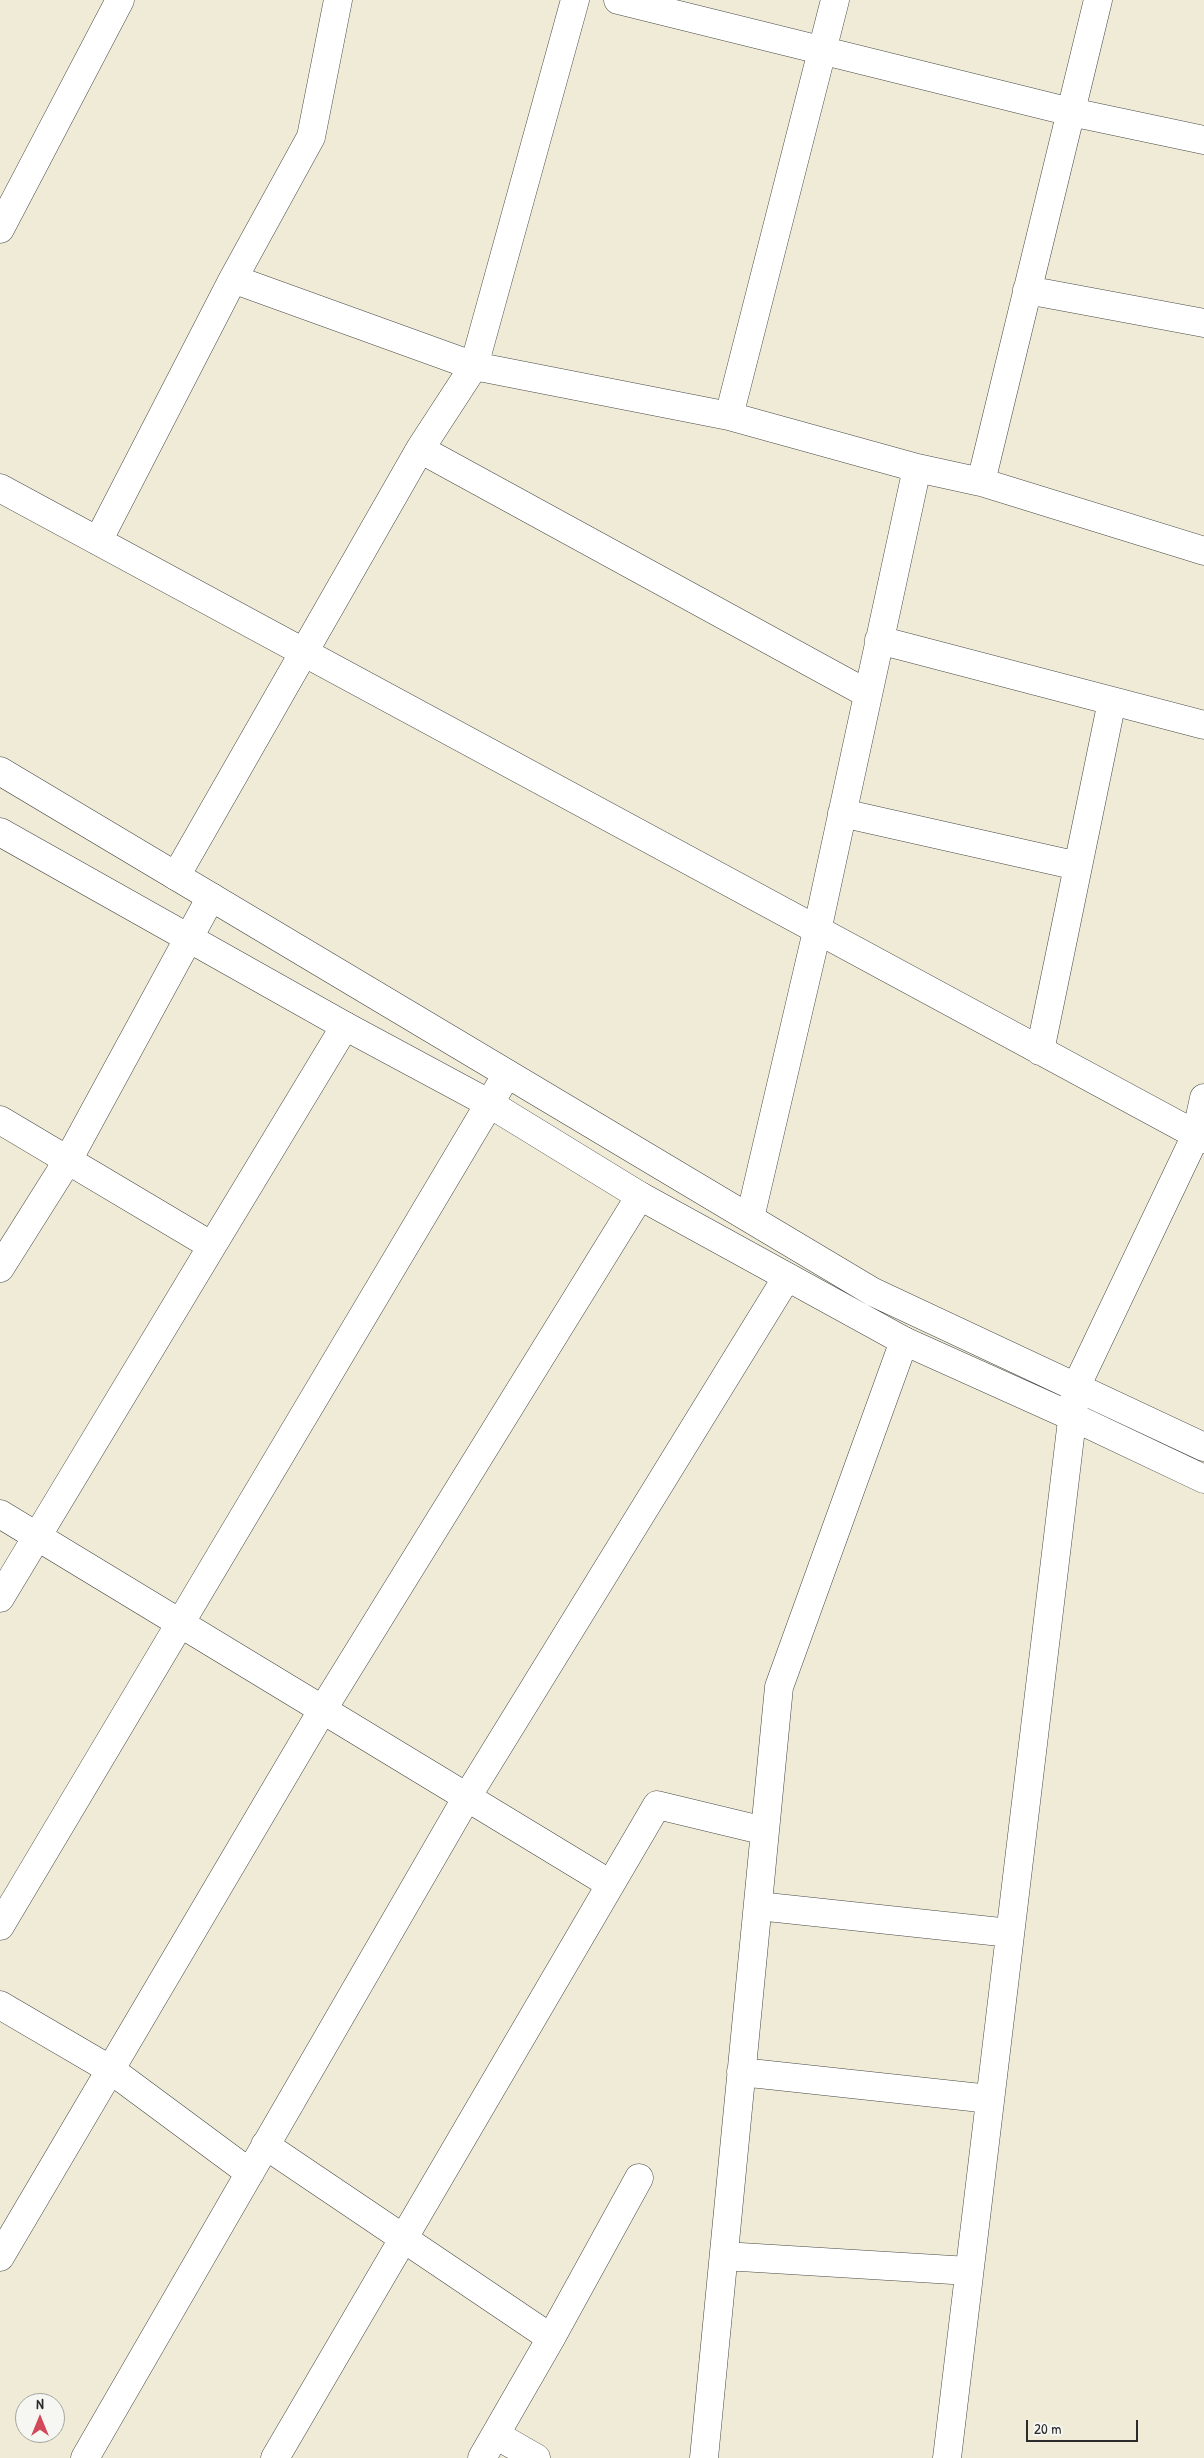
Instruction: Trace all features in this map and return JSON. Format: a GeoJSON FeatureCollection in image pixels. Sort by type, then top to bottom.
{"type":"FeatureCollection","features":[{"type":"Feature","properties":{"kind":"street"},"geometry":{"type":"LineString","coordinates":[[0,229],[120,0]]}},
{"type":"Feature","properties":{"kind":"street"},"geometry":{"type":"LineString","coordinates":[[98,541],[233,279],[311,137],[338,0]]}},
{"type":"Feature","properties":{"kind":"street"},"geometry":{"type":"LineString","coordinates":[[176,876],[420,449],[474,366],[575,0]]}},
{"type":"Feature","properties":{"kind":"street"},"geometry":{"type":"LineString","coordinates":[[618,0],[1071,112],[1204,140]]}},
{"type":"Feature","properties":{"kind":"street"},"geometry":{"type":"LineString","coordinates":[[729,416],[835,0]]}},
{"type":"Feature","properties":{"kind":"street"},"geometry":{"type":"LineString","coordinates":[[981,482],[1098,0]]}},
{"type":"Feature","properties":{"kind":"street"},"geometry":{"type":"LineString","coordinates":[[233,279],[474,366],[729,416],[917,468],[981,482],[1204,551]]}},
{"type":"Feature","properties":{"kind":"street"},"geometry":{"type":"LineString","coordinates":[[1027,290],[1204,323]]}},
{"type":"Feature","properties":{"kind":"street"},"geometry":{"type":"LineString","coordinates":[[420,449],[868,694]]}},
{"type":"Feature","properties":{"kind":"street"},"geometry":{"type":"LineString","coordinates":[[750,1218],[817,931],[917,468]]}},
{"type":"Feature","properties":{"kind":"street"},"geometry":{"type":"LineString","coordinates":[[0,488],[1200,1137]]}},
{"type":"Feature","properties":{"kind":"street"},"geometry":{"type":"LineString","coordinates":[[879,640],[1204,725]]}},
{"type":"Feature","properties":{"kind":"street"},"geometry":{"type":"LineString","coordinates":[[1040,1051],[1112,701]]}},
{"type":"Feature","properties":{"kind":"street"},"geometry":{"type":"LineString","coordinates":[[0,771],[873,1292],[1204,1447]]}},
{"type":"Feature","properties":{"kind":"street"},"geometry":{"type":"LineString","coordinates":[[842,813],[1078,866]]}},
{"type":"Feature","properties":{"kind":"street"},"geometry":{"type":"LineString","coordinates":[[0,832],[188,939],[490,1104],[640,1196],[904,1342],[1072,1417],[1204,1479]]}},
{"type":"Feature","properties":{"kind":"street"},"geometry":{"type":"LineString","coordinates":[[0,1268],[68,1160],[211,897]]}},
{"type":"Feature","properties":{"kind":"street"},"geometry":{"type":"LineString","coordinates":[[0,1598],[345,1026]]}},
{"type":"Feature","properties":{"kind":"street"},"geometry":{"type":"LineString","coordinates":[[0,1926],[507,1074]]}},
{"type":"Feature","properties":{"kind":"street"},"geometry":{"type":"LineString","coordinates":[[947,2458],[1076,1387],[1200,1137],[1204,1098]]}},
{"type":"Feature","properties":{"kind":"street"},"geometry":{"type":"LineString","coordinates":[[0,1120],[212,1246]]}},
{"type":"Feature","properties":{"kind":"street"},"geometry":{"type":"LineString","coordinates":[[0,2257],[323,1709],[640,1196]]}},
{"type":"Feature","properties":{"kind":"street"},"geometry":{"type":"LineString","coordinates":[[85,2458],[467,1797],[787,1278]]}},
{"type":"Feature","properties":{"kind":"street"},"geometry":{"type":"LineString","coordinates":[[704,2458],[779,1688],[904,1342]]}},
{"type":"Feature","properties":{"kind":"street"},"geometry":{"type":"LineString","coordinates":[[0,1514],[38,1535],[610,1884]]}},
{"type":"Feature","properties":{"kind":"street"},"geometry":{"type":"LineString","coordinates":[[275,2458],[657,1805],[765,1831]]}},
{"type":"Feature","properties":{"kind":"street"},"geometry":{"type":"LineString","coordinates":[[758,1906],[1010,1934]]}},
{"type":"Feature","properties":{"kind":"street"},"geometry":{"type":"LineString","coordinates":[[0,2006],[111,2070],[250,2173]]}},
{"type":"Feature","properties":{"kind":"street"},"geometry":{"type":"LineString","coordinates":[[741,2072],[990,2099]]}},
{"type":"Feature","properties":{"kind":"street"},"geometry":{"type":"LineString","coordinates":[[265,2145],[550,2338]]}},
{"type":"Feature","properties":{"kind":"street"},"geometry":{"type":"LineString","coordinates":[[536,2458],[489,2447],[639,2178]]}},
{"type":"Feature","properties":{"kind":"street"},"geometry":{"type":"LineString","coordinates":[[724,2256],[969,2271]]}}]}
